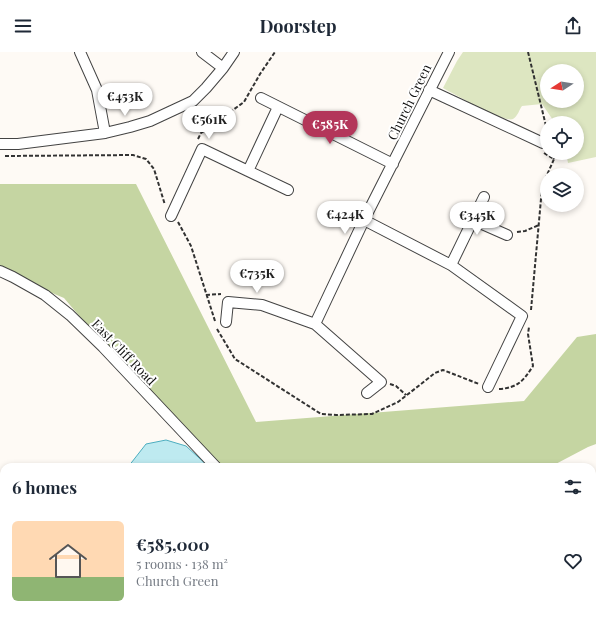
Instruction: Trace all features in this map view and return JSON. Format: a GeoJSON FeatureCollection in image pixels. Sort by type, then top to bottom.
{"type":"FeatureCollection","features":[{"type":"Feature","properties":{"kind":"street"},"geometry":{"type":"LineString","coordinates":[[80,52],[97,90],[105,133]]}},
{"type":"Feature","properties":{"kind":"street"},"geometry":{"type":"LineString","coordinates":[[202,52],[223,68]]}},
{"type":"Feature","properties":{"kind":"street"},"geometry":{"type":"LineString","coordinates":[[0,144],[18,144],[105,133],[150,121],[193,101],[223,68],[234,52]]}},
{"type":"Feature","properties":{"kind":"street","name":"Church Green"},"geometry":{"type":"LineString","coordinates":[[317,320],[364,220],[447,53]]}},
{"type":"Feature","properties":{"kind":"street"},"geometry":{"type":"LineString","coordinates":[[429,90],[540,141]]}},
{"type":"Feature","properties":{"kind":"street"},"geometry":{"type":"LineString","coordinates":[[261,98],[393,164]]}},
{"type":"Feature","properties":{"kind":"street"},"geometry":{"type":"LineString","coordinates":[[248,171],[278,107]]}},
{"type":"Feature","properties":{"kind":"street"},"geometry":{"type":"LineString","coordinates":[[171,216],[202,149],[288,190]]}},
{"type":"Feature","properties":{"kind":"street"},"geometry":{"type":"LineString","coordinates":[[451,265],[484,197]]}},
{"type":"Feature","properties":{"kind":"street"},"geometry":{"type":"LineString","coordinates":[[364,220],[451,265],[522,316],[488,387]]}},
{"type":"Feature","properties":{"kind":"street"},"geometry":{"type":"LineString","coordinates":[[473,220],[507,235]]}},
{"type":"Feature","properties":{"kind":"street","name":"East Cliff Road"},"geometry":{"type":"LineString","coordinates":[[0,271],[45,296],[70,315],[103,347],[212,463]]}},
{"type":"Feature","properties":{"kind":"street"},"geometry":{"type":"LineString","coordinates":[[226,322],[228,302],[262,305],[317,320],[381,382],[367,393]]}},
{"type":"Feature","properties":{"kind":"path"},"geometry":{"type":"LineString","coordinates":[[197,139],[201,133],[244,102],[275,52]]}},
{"type":"Feature","properties":{"kind":"path"},"geometry":{"type":"LineString","coordinates":[[528,52],[544,116]]}},
{"type":"Feature","properties":{"kind":"path"},"geometry":{"type":"LineString","coordinates":[[165,205],[168,199]]}},
{"type":"Feature","properties":{"kind":"path"},"geometry":{"type":"LineString","coordinates":[[507,235],[509,229],[518,232],[525,231],[539,225]]}},
{"type":"Feature","properties":{"kind":"path"},"geometry":{"type":"LineString","coordinates":[[381,382],[396,386],[406,395]]}},
{"type":"Feature","properties":{"kind":"green space"},"geometry":{"type":"Polygon","coordinates":[[[463,52],[596,52],[596,157],[584,160],[584,116],[550,116],[545,108],[584,108],[584,64],[540,64],[540,104],[522,106],[513,119],[500,117],[490,113],[443,88],[463,52]]]}},
{"type":"Feature","properties":{"kind":"green space"},"geometry":{"type":"Polygon","coordinates":[[[567,160],[582,160],[568,163],[567,160]]]}},
{"type":"Feature","properties":{"kind":"green space"},"geometry":{"type":"Polygon","coordinates":[[[0,184],[136,184],[256,422],[524,401],[577,337],[596,334],[596,444],[558,463],[211,462],[136,383],[64,298],[0,271],[0,184]]]}},
{"type":"Feature","properties":{"kind":"water"},"geometry":{"type":"Polygon","coordinates":[[[166,440],[186,446],[205,463],[131,463],[146,444],[166,440]]]}}]}
